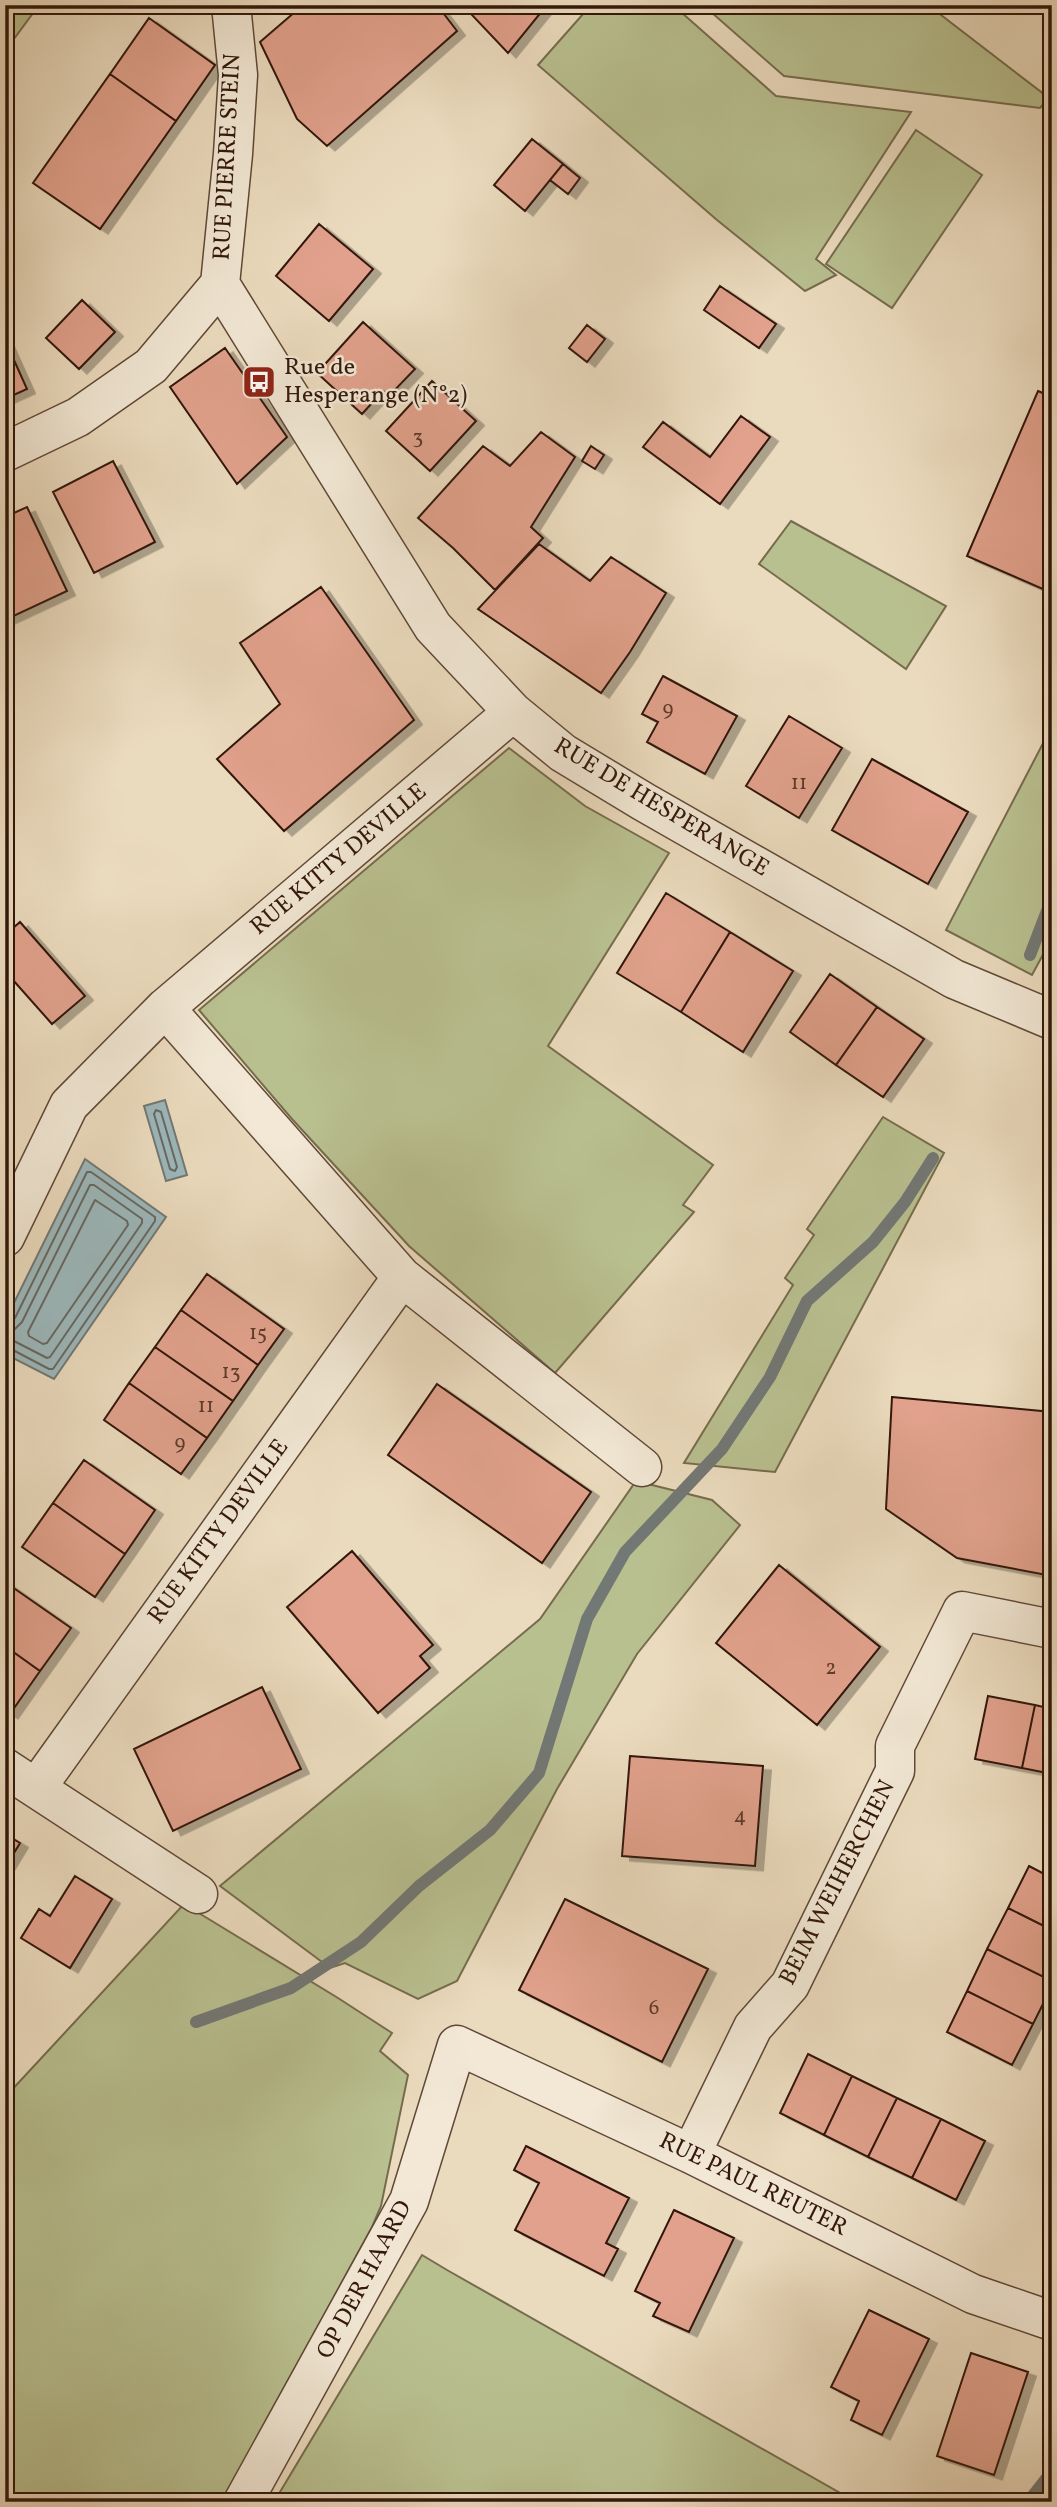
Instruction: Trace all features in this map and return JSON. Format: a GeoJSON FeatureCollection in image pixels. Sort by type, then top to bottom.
{"type":"FeatureCollection","features":[{"type":"Feature","properties":{"kind":"street","name":"RUE PIERRE STEIN"},"geometry":{"type":"LineString","coordinates":[[5,452],[78,417],[151,366],[219,284],[233,154],[238,75],[232,5]]}},
{"type":"Feature","properties":{"kind":"street","name":"RUE DE HESPERANGE"},"geometry":{"type":"LineString","coordinates":[[219,284],[432,626],[513,712],[563,753],[656,809],[954,979],[1052,1020]]}},
{"type":"Feature","properties":{"kind":"street","name":"RUE KITTY DEVILLE"},"geometry":{"type":"LineString","coordinates":[[5,1237],[69,1105],[165,1008],[513,712]]}},
{"type":"Feature","properties":{"kind":"street"},"geometry":{"type":"LineString","coordinates":[[165,1008],[402,1277],[642,1467]]}},
{"type":"Feature","properties":{"kind":"street","name":"RUE KITTY DEVILLE"},"geometry":{"type":"LineString","coordinates":[[198,1894],[21,1777],[402,1277]]}},
{"type":"Feature","properties":{"kind":"street","name":"BEIM WEIHERCHEN"},"geometry":{"type":"LineString","coordinates":[[691,2154],[753,2027],[790,1985],[802,1961],[895,1771],[895,1746],[962,1611],[1052,1629]]}},
{"type":"Feature","properties":{"kind":"street","name":"RUE PAUL REUTER"},"geometry":{"type":"LineString","coordinates":[[457,2045],[691,2154],[973,2294],[1052,2320]]}},
{"type":"Feature","properties":{"kind":"street","name":"OP DER HAARD"},"geometry":{"type":"LineString","coordinates":[[243,2502],[409,2201],[457,2045]]}},
{"type":"Feature","properties":{"kind":"green space"},"geometry":{"type":"Polygon","coordinates":[[[5,5],[39,5],[5,51],[5,5]]]}},
{"type":"Feature","properties":{"kind":"green space"},"geometry":{"type":"Polygon","coordinates":[[[591,5],[673,5],[776,96],[911,112],[816,259],[836,275],[805,291],[717,220],[538,65],[591,5]]]}},
{"type":"Feature","properties":{"kind":"green space"},"geometry":{"type":"Polygon","coordinates":[[[703,5],[928,5],[1049,98],[1040,108],[784,76],[703,5]]]}},
{"type":"Feature","properties":{"kind":"green space"},"geometry":{"type":"Polygon","coordinates":[[[916,130],[982,175],[892,308],[826,264],[916,130]]]}},
{"type":"Feature","properties":{"kind":"green space"},"geometry":{"type":"Polygon","coordinates":[[[791,521],[946,606],[906,669],[759,564],[791,521]]]}},
{"type":"Feature","properties":{"kind":"green space"},"geometry":{"type":"Polygon","coordinates":[[[1052,726],[1052,938],[1032,975],[946,930],[1052,726]]]}},
{"type":"Feature","properties":{"kind":"green space"},"geometry":{"type":"Polygon","coordinates":[[[509,748],[585,806],[669,853],[548,1046],[713,1165],[683,1205],[694,1212],[555,1373],[409,1246],[292,1119],[199,1010],[509,748]]]}},
{"type":"Feature","properties":{"kind":"green space"},"geometry":{"type":"Polygon","coordinates":[[[883,1117],[944,1153],[775,1472],[684,1463],[793,1285],[785,1278],[814,1235],[807,1229],[883,1117]]]}},
{"type":"Feature","properties":{"kind":"green space"},"geometry":{"type":"Polygon","coordinates":[[[636,1481],[712,1500],[740,1525],[637,1654],[557,1789],[457,1981],[418,1999],[345,1963],[330,1968],[220,1886],[540,1619],[636,1481]]]}},
{"type":"Feature","properties":{"kind":"green space"},"geometry":{"type":"Polygon","coordinates":[[[184,1904],[392,2033],[380,2051],[408,2075],[381,2206],[222,2502],[5,2502],[5,2091],[9,2093],[184,1904]]]}},
{"type":"Feature","properties":{"kind":"green space"},"geometry":{"type":"Polygon","coordinates":[[[422,2255],[447,2270],[856,2502],[274,2502],[422,2255]]]}},
{"type":"Feature","properties":{"kind":"water"},"geometry":{"type":"Polygon","coordinates":[[[165,1100],[187,1175],[166,1181],[144,1106],[165,1100]]]}},
{"type":"Feature","properties":{"kind":"water"},"geometry":{"type":"Polygon","coordinates":[[[85,1159],[166,1217],[54,1379],[5,1354],[5,1321],[85,1159]]]}},
{"type":"Feature","properties":{"kind":"building"},"geometry":{"type":"Polygon","coordinates":[[[303,5],[437,5],[457,31],[327,146],[297,119],[260,42],[303,5]]]}},
{"type":"Feature","properties":{"kind":"building"},"geometry":{"type":"Polygon","coordinates":[[[477,5],[547,5],[508,53],[471,14],[477,5]]]}},
{"type":"Feature","properties":{"kind":"building"},"geometry":{"type":"Polygon","coordinates":[[[149,18],[215,65],[176,121],[110,74],[149,18]]]}},
{"type":"Feature","properties":{"kind":"building"},"geometry":{"type":"Polygon","coordinates":[[[110,74],[176,121],[100,229],[33,183],[110,74]]]}},
{"type":"Feature","properties":{"kind":"building"},"geometry":{"type":"Polygon","coordinates":[[[532,139],[563,164],[525,211],[494,185],[532,139]]]}},
{"type":"Feature","properties":{"kind":"building"},"geometry":{"type":"Polygon","coordinates":[[[563,164],[580,178],[568,194],[550,180],[563,164]]]}},
{"type":"Feature","properties":{"kind":"building"},"geometry":{"type":"Polygon","coordinates":[[[319,224],[373,269],[329,321],[276,276],[319,224]]]}},
{"type":"Feature","properties":{"kind":"building"},"geometry":{"type":"Polygon","coordinates":[[[720,286],[776,324],[759,348],[704,310],[720,286]]]}},
{"type":"Feature","properties":{"kind":"building"},"geometry":{"type":"Polygon","coordinates":[[[82,300],[115,332],[79,369],[46,338],[82,300]]]}},
{"type":"Feature","properties":{"kind":"building"},"geometry":{"type":"Polygon","coordinates":[[[363,322],[415,369],[389,396],[383,391],[362,414],[317,373],[363,322]]]}},
{"type":"Feature","properties":{"kind":"building"},"geometry":{"type":"Polygon","coordinates":[[[587,325],[605,339],[587,362],[569,348],[587,325]]]}},
{"type":"Feature","properties":{"kind":"building"},"geometry":{"type":"Polygon","coordinates":[[[5,340],[27,389],[5,399],[5,340]]]}},
{"type":"Feature","properties":{"kind":"building"},"geometry":{"type":"Polygon","coordinates":[[[225,348],[287,437],[237,484],[170,387],[225,348]]]}},
{"type":"Feature","properties":{"kind":"building"},"geometry":{"type":"Polygon","coordinates":[[[432,381],[476,421],[430,471],[386,431],[432,381]]]}},
{"type":"Feature","properties":{"kind":"building"},"geometry":{"type":"Polygon","coordinates":[[[1038,391],[1052,397],[1052,593],[967,556],[1038,391]]]}},
{"type":"Feature","properties":{"kind":"building"},"geometry":{"type":"Polygon","coordinates":[[[741,416],[770,437],[720,504],[643,447],[663,422],[710,457],[741,416]]]}},
{"type":"Feature","properties":{"kind":"building"},"geometry":{"type":"Polygon","coordinates":[[[541,432],[575,457],[531,527],[543,538],[495,590],[418,518],[483,446],[510,466],[541,432]]]}},
{"type":"Feature","properties":{"kind":"building"},"geometry":{"type":"Polygon","coordinates":[[[591,446],[604,455],[595,469],[582,461],[591,446]]]}},
{"type":"Feature","properties":{"kind":"building"},"geometry":{"type":"Polygon","coordinates":[[[113,461],[155,542],[94,573],[53,492],[113,461]]]}},
{"type":"Feature","properties":{"kind":"building"},"geometry":{"type":"Polygon","coordinates":[[[27,507],[67,591],[5,620],[5,517],[27,507]]]}},
{"type":"Feature","properties":{"kind":"building"},"geometry":{"type":"Polygon","coordinates":[[[539,544],[590,581],[611,557],[666,593],[601,693],[478,609],[539,544]]]}},
{"type":"Feature","properties":{"kind":"building"},"geometry":{"type":"Polygon","coordinates":[[[321,587],[414,720],[284,831],[217,759],[280,704],[240,643],[321,587]]]}},
{"type":"Feature","properties":{"kind":"building"},"geometry":{"type":"Polygon","coordinates":[[[663,676],[737,716],[705,774],[647,742],[658,722],[642,714],[663,676]]]}},
{"type":"Feature","properties":{"kind":"building"},"geometry":{"type":"Polygon","coordinates":[[[789,716],[842,748],[799,818],[746,786],[789,716]]]}},
{"type":"Feature","properties":{"kind":"building"},"geometry":{"type":"Polygon","coordinates":[[[872,759],[968,812],[928,884],[832,830],[872,759]]]}},
{"type":"Feature","properties":{"kind":"building"},"geometry":{"type":"Polygon","coordinates":[[[666,893],[730,932],[681,1012],[617,973],[666,893]]]}},
{"type":"Feature","properties":{"kind":"building"},"geometry":{"type":"Polygon","coordinates":[[[20,922],[85,996],[52,1024],[5,971],[5,935],[20,922]]]}},
{"type":"Feature","properties":{"kind":"building"},"geometry":{"type":"Polygon","coordinates":[[[730,932],[793,971],[743,1052],[681,1012],[730,932]]]}},
{"type":"Feature","properties":{"kind":"building"},"geometry":{"type":"Polygon","coordinates":[[[830,974],[877,1007],[836,1065],[790,1032],[830,974]]]}},
{"type":"Feature","properties":{"kind":"building"},"geometry":{"type":"Polygon","coordinates":[[[877,1007],[924,1039],[883,1097],[836,1065],[877,1007]]]}},
{"type":"Feature","properties":{"kind":"building"},"geometry":{"type":"Polygon","coordinates":[[[207,1274],[284,1329],[258,1365],[181,1310],[207,1274]]]}},
{"type":"Feature","properties":{"kind":"building"},"geometry":{"type":"Polygon","coordinates":[[[181,1310],[258,1365],[233,1401],[155,1347],[181,1310]]]}},
{"type":"Feature","properties":{"kind":"building"},"geometry":{"type":"Polygon","coordinates":[[[155,1347],[233,1401],[207,1438],[129,1383],[155,1347]]]}},
{"type":"Feature","properties":{"kind":"building"},"geometry":{"type":"Polygon","coordinates":[[[129,1383],[207,1438],[181,1474],[104,1420],[129,1383]]]}},
{"type":"Feature","properties":{"kind":"building"},"geometry":{"type":"Polygon","coordinates":[[[437,1384],[591,1492],[542,1563],[388,1455],[437,1384]]]}},
{"type":"Feature","properties":{"kind":"building"},"geometry":{"type":"Polygon","coordinates":[[[892,1397],[1052,1412],[1052,1576],[957,1558],[886,1509],[892,1397]]]}},
{"type":"Feature","properties":{"kind":"building"},"geometry":{"type":"Polygon","coordinates":[[[84,1460],[155,1510],[125,1554],[53,1503],[84,1460]]]}},
{"type":"Feature","properties":{"kind":"building"},"geometry":{"type":"Polygon","coordinates":[[[53,1503],[125,1554],[95,1597],[22,1547],[53,1503]]]}},
{"type":"Feature","properties":{"kind":"building"},"geometry":{"type":"Polygon","coordinates":[[[352,1551],[433,1645],[420,1656],[430,1668],[378,1713],[287,1607],[352,1551]]]}},
{"type":"Feature","properties":{"kind":"building"},"geometry":{"type":"Polygon","coordinates":[[[779,1565],[880,1647],[817,1725],[716,1643],[779,1565]]]}},
{"type":"Feature","properties":{"kind":"building"},"geometry":{"type":"Polygon","coordinates":[[[5,1582],[71,1628],[40,1671],[5,1646],[5,1582]]]}},
{"type":"Feature","properties":{"kind":"building"},"geometry":{"type":"Polygon","coordinates":[[[5,1646],[40,1671],[10,1714],[5,1711],[5,1646]]]}},
{"type":"Feature","properties":{"kind":"building"},"geometry":{"type":"Polygon","coordinates":[[[262,1687],[301,1769],[173,1831],[134,1749],[262,1687]]]}},
{"type":"Feature","properties":{"kind":"building"},"geometry":{"type":"Polygon","coordinates":[[[988,1696],[1035,1705],[1022,1768],[975,1759],[988,1696]]]}},
{"type":"Feature","properties":{"kind":"building"},"geometry":{"type":"Polygon","coordinates":[[[1035,1705],[1052,1709],[1052,1774],[1022,1768],[1035,1705]]]}},
{"type":"Feature","properties":{"kind":"building"},"geometry":{"type":"Polygon","coordinates":[[[630,1756],[763,1766],[755,1866],[622,1856],[630,1756]]]}},
{"type":"Feature","properties":{"kind":"building"},"geometry":{"type":"Polygon","coordinates":[[[5,1834],[20,1843],[5,1868],[5,1834]]]}},
{"type":"Feature","properties":{"kind":"building"},"geometry":{"type":"Polygon","coordinates":[[[1029,1866],[1052,1878],[1052,1930],[1008,1908],[1029,1866]]]}},
{"type":"Feature","properties":{"kind":"building"},"geometry":{"type":"Polygon","coordinates":[[[75,1876],[112,1899],[70,1968],[21,1938],[39,1909],[50,1916],[75,1876]]]}},
{"type":"Feature","properties":{"kind":"building"},"geometry":{"type":"Polygon","coordinates":[[[565,1899],[708,1969],[662,2062],[519,1990],[565,1899]]]}},
{"type":"Feature","properties":{"kind":"building"},"geometry":{"type":"Polygon","coordinates":[[[1008,1908],[1052,1930],[1052,1981],[987,1949],[1008,1908]]]}},
{"type":"Feature","properties":{"kind":"building"},"geometry":{"type":"Polygon","coordinates":[[[987,1949],[1052,1981],[1033,2024],[967,1991],[987,1949]]]}},
{"type":"Feature","properties":{"kind":"building"},"geometry":{"type":"Polygon","coordinates":[[[967,1991],[1033,2024],[1012,2065],[947,2032],[967,1991]]]}},
{"type":"Feature","properties":{"kind":"building"},"geometry":{"type":"Polygon","coordinates":[[[808,2054],[852,2076],[824,2135],[780,2113],[808,2054]]]}},
{"type":"Feature","properties":{"kind":"building"},"geometry":{"type":"Polygon","coordinates":[[[852,2076],[897,2098],[868,2157],[824,2135],[852,2076]]]}},
{"type":"Feature","properties":{"kind":"building"},"geometry":{"type":"Polygon","coordinates":[[[897,2098],[941,2119],[912,2178],[868,2157],[897,2098]]]}},
{"type":"Feature","properties":{"kind":"building"},"geometry":{"type":"Polygon","coordinates":[[[941,2119],[985,2141],[956,2200],[912,2178],[941,2119]]]}},
{"type":"Feature","properties":{"kind":"building"},"geometry":{"type":"Polygon","coordinates":[[[526,2146],[629,2198],[606,2243],[618,2249],[604,2276],[515,2230],[539,2183],[514,2170],[526,2146]]]}},
{"type":"Feature","properties":{"kind":"building"},"geometry":{"type":"Polygon","coordinates":[[[674,2210],[734,2238],[689,2332],[653,2316],[660,2303],[635,2291],[674,2210]]]}},
{"type":"Feature","properties":{"kind":"building"},"geometry":{"type":"Polygon","coordinates":[[[869,2310],[929,2339],[882,2435],[851,2420],[859,2401],[831,2387],[869,2310]]]}},
{"type":"Feature","properties":{"kind":"building"},"geometry":{"type":"Polygon","coordinates":[[[971,2353],[1028,2372],[994,2475],[937,2456],[971,2353]]]}},
{"type":"Feature","properties":{"kind":"waterway"},"geometry":{"type":"LineString","coordinates":[[1030,955],[1052,898]]}},
{"type":"Feature","properties":{"kind":"waterway"},"geometry":{"type":"LineString","coordinates":[[196,2022],[291,1988],[361,1942],[419,1886],[490,1830],[539,1773],[587,1619],[625,1552],[722,1449],[770,1377],[807,1301],[873,1242],[905,1202],[933,1158]]}},
{"type":"Feature","properties":{"kind":"waterway"},"geometry":{"type":"LineString","coordinates":[[1028,2502],[1049,2475],[1052,2462]]}},
{"type":"Feature","properties":{"kind":"place","name":"Rue de Hesperange (N°2)"},"geometry":{"type":"Point","coordinates":[259,382]}}]}
